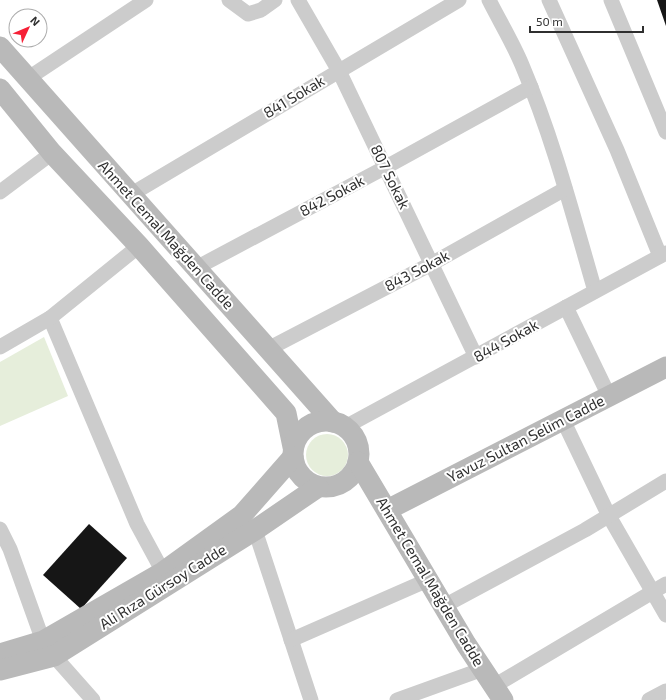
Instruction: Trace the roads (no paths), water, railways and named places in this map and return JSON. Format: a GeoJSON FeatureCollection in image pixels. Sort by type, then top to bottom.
{"type":"FeatureCollection","features":[{"type":"Feature","properties":{"kind":"main road","name":"Ahmet Cemal Mağden Cadde"},"geometry":{"type":"LineString","coordinates":[[0,47],[268,349],[339,425]]}},
{"type":"Feature","properties":{"kind":"main road","name":"Ahmet Cemal Mağden Cadde"},"geometry":{"type":"LineString","coordinates":[[0,89],[52,153],[139,246],[286,413],[293,452]]}},
{"type":"Feature","properties":{"kind":"main road","name":"Yavuz Sultan Selim Cadde"},"geometry":{"type":"LineString","coordinates":[[387,510],[666,367]]}},
{"type":"Feature","properties":{"kind":"main road"},"geometry":{"type":"LineString","coordinates":[[323,421],[339,425],[352,434],[357,443],[358,462],[354,472],[348,480],[329,488],[318,487],[308,483],[295,467],[293,452],[297,437],[308,426],[323,421]]}},
{"type":"Feature","properties":{"kind":"main road","name":"Ali Rıza Gürsoy Cadde"},"geometry":{"type":"LineString","coordinates":[[0,654],[48,648],[163,572],[242,515],[293,452]]}},
{"type":"Feature","properties":{"kind":"main road","name":"Ahmet Cemal Mağden Cadde"},"geometry":{"type":"LineString","coordinates":[[358,462],[428,580],[493,685]]}},
{"type":"Feature","properties":{"kind":"main road","name":"Ali Rıza Gürsoy Cadde"},"geometry":{"type":"LineString","coordinates":[[0,670],[48,648],[255,530],[318,487]]}},
{"type":"Feature","properties":{"kind":"street"},"geometry":{"type":"LineString","coordinates":[[27,79],[146,0]]}},
{"type":"Feature","properties":{"kind":"street"},"geometry":{"type":"LineString","coordinates":[[228,0],[248,14],[261,10],[275,0]]}},
{"type":"Feature","properties":{"kind":"street","name":"807 Sokak"},"geometry":{"type":"LineString","coordinates":[[298,0],[339,71],[433,263],[476,357]]}},
{"type":"Feature","properties":{"kind":"street","name":"841 Sokak"},"geometry":{"type":"LineString","coordinates":[[130,195],[458,0]]}},
{"type":"Feature","properties":{"kind":"street"},"geometry":{"type":"LineString","coordinates":[[489,0],[521,63],[531,87],[566,189],[595,291]]}},
{"type":"Feature","properties":{"kind":"street"},"geometry":{"type":"LineString","coordinates":[[549,0],[663,254]]}},
{"type":"Feature","properties":{"kind":"street"},"geometry":{"type":"LineString","coordinates":[[611,0],[666,132]]}},
{"type":"Feature","properties":{"kind":"street","name":"842 Sokak"},"geometry":{"type":"LineString","coordinates":[[196,268],[386,167],[531,87]]}},
{"type":"Feature","properties":{"kind":"street"},"geometry":{"type":"LineString","coordinates":[[0,192],[52,153]]}},
{"type":"Feature","properties":{"kind":"street","name":"843 Sokak"},"geometry":{"type":"LineString","coordinates":[[268,349],[433,263],[566,189]]}},
{"type":"Feature","properties":{"kind":"street"},"geometry":{"type":"LineString","coordinates":[[0,347],[50,318],[139,246]]}},
{"type":"Feature","properties":{"kind":"street","name":"844 Sokak"},"geometry":{"type":"LineString","coordinates":[[339,425],[476,357],[663,254]]}},
{"type":"Feature","properties":{"kind":"street"},"geometry":{"type":"LineString","coordinates":[[566,307],[609,396]]}},
{"type":"Feature","properties":{"kind":"street"},"geometry":{"type":"LineString","coordinates":[[50,318],[137,524],[163,572]]}},
{"type":"Feature","properties":{"kind":"street"},"geometry":{"type":"LineString","coordinates":[[563,420],[609,516],[666,615]]}},
{"type":"Feature","properties":{"kind":"street"},"geometry":{"type":"LineString","coordinates":[[444,606],[609,516],[666,481]]}},
{"type":"Feature","properties":{"kind":"street"},"geometry":{"type":"LineString","coordinates":[[0,529],[5,553],[48,648],[93,700]]}},
{"type":"Feature","properties":{"kind":"street"},"geometry":{"type":"LineString","coordinates":[[255,530],[311,700]]}},
{"type":"Feature","properties":{"kind":"street"},"geometry":{"type":"LineString","coordinates":[[291,640],[428,580]]}},
{"type":"Feature","properties":{"kind":"street"},"geometry":{"type":"LineString","coordinates":[[397,700],[493,685],[666,584]]}},
{"type":"Feature","properties":{"kind":"street"},"geometry":{"type":"LineString","coordinates":[[649,700],[666,690]]}}]}
